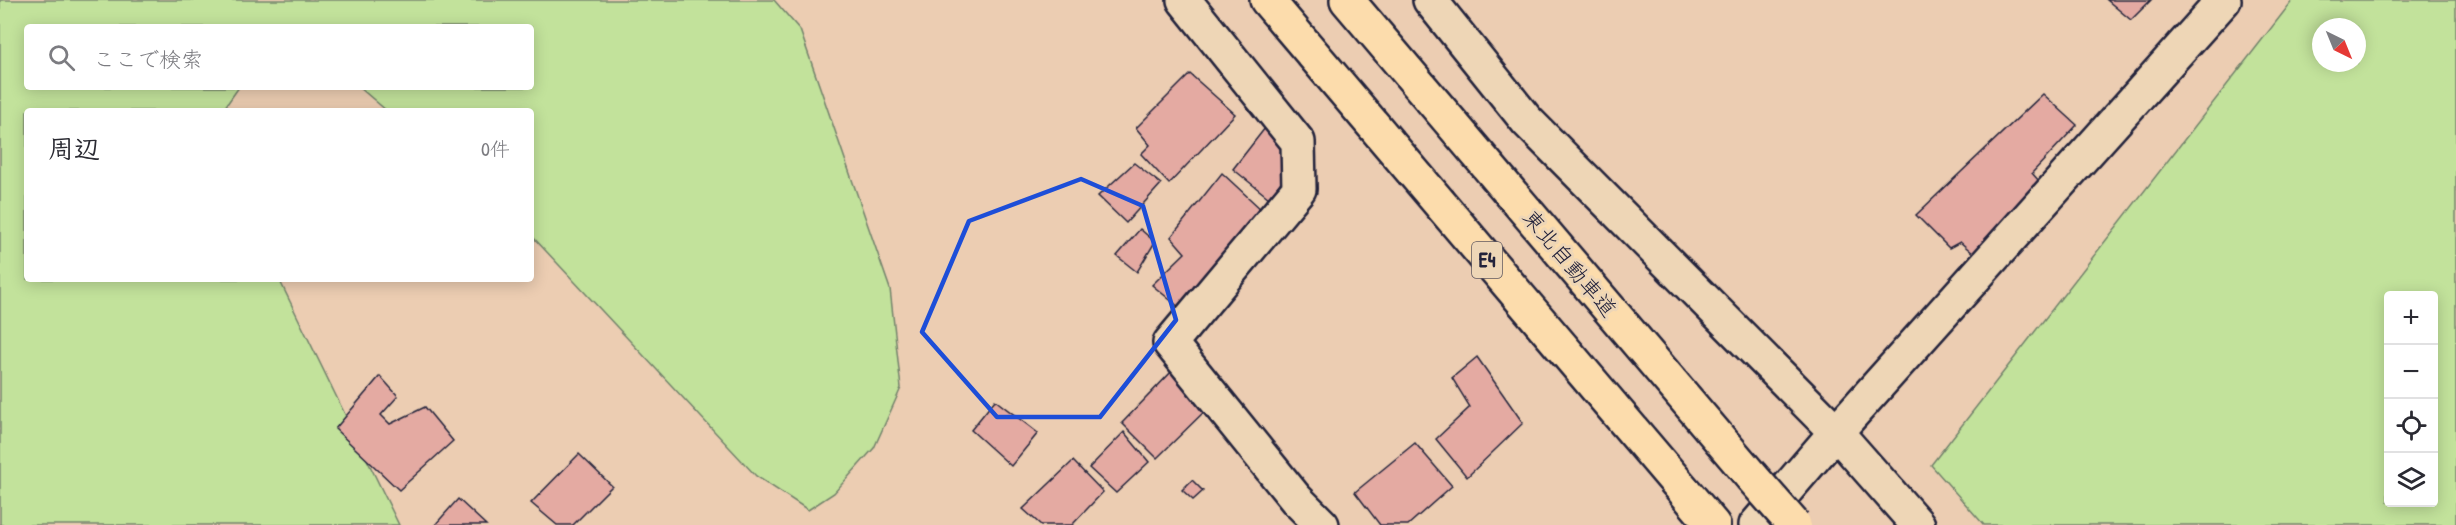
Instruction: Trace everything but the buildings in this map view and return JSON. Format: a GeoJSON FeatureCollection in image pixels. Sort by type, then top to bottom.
{"type":"FeatureCollection","features":[{"type":"Feature","properties":{"kind":"highway","name":"E4"},"geometry":{"type":"LineString","coordinates":[[1267,0],[1711,522]]}},
{"type":"Feature","properties":{"kind":"highway","name":"東北自動車道"},"geometry":{"type":"LineString","coordinates":[[1347,0],[1794,525]]}},
{"type":"Feature","properties":{"kind":"street"},"geometry":{"type":"LineString","coordinates":[[1184,0],[1298,142],[1299,189],[1170,343],[1296,499],[1322,525]]}},
{"type":"Feature","properties":{"kind":"street"},"geometry":{"type":"LineString","coordinates":[[1430,0],[1527,121],[1836,432],[1918,525]]}},
{"type":"Feature","properties":{"kind":"street"},"geometry":{"type":"LineString","coordinates":[[1756,525],[1836,432],[2224,0]]}},
{"type":"Feature","properties":{"kind":"highlighted area"},"geometry":{"type":"Polygon","coordinates":[[[1081,179],[1143,206],[1176,320],[1100,417],[997,417],[922,332],[969,221],[1081,179]]]}},
{"type":"Feature","properties":{"kind":"green space"},"geometry":{"type":"Polygon","coordinates":[[[0,0],[774,0],[800,30],[890,289],[901,388],[874,448],[834,493],[808,510],[756,476],[534,238],[534,108],[384,108],[362,90],[534,90],[534,24],[24,24],[24,90],[237,90],[225,108],[24,108],[24,282],[280,282],[399,525],[0,525],[0,0]]]}},
{"type":"Feature","properties":{"kind":"green space"},"geometry":{"type":"Polygon","coordinates":[[[2293,0],[2456,0],[2456,525],[1984,525],[1931,465],[2293,0]]]}}]}
